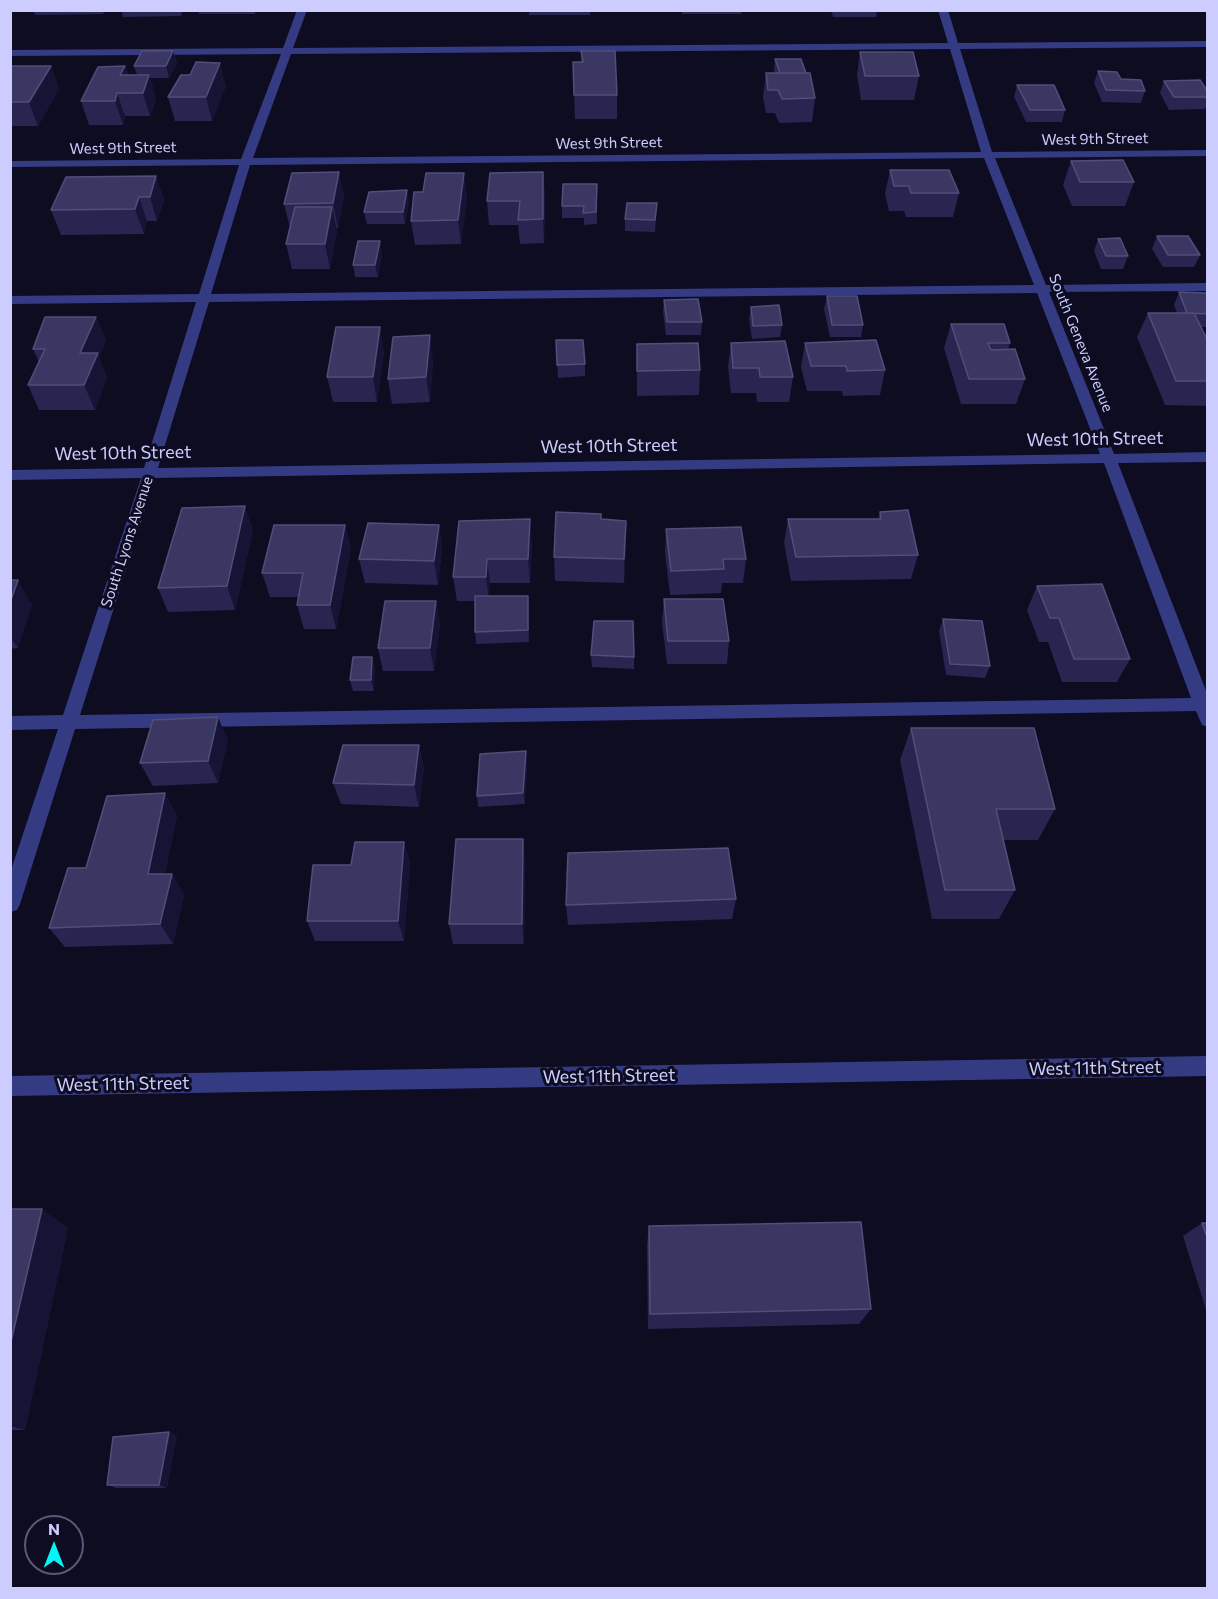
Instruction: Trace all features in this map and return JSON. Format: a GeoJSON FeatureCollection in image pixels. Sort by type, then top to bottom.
{"type":"FeatureCollection","features":[{"type":"Feature","properties":{"kind":"street","name":"South Lyons Avenue"},"geometry":{"type":"LineString","coordinates":[[10,904],[150,472],[246,161],[302,10]]}},
{"type":"Feature","properties":{"kind":"street","name":"South Geneva Avenue"},"geometry":{"type":"LineString","coordinates":[[943,10],[988,155],[1206,709]]}},
{"type":"Feature","properties":{"kind":"street"},"geometry":{"type":"LineString","coordinates":[[10,52],[1208,44]]}},
{"type":"Feature","properties":{"kind":"street","name":"West 9th Street"},"geometry":{"type":"LineString","coordinates":[[10,164],[1208,153]]}},
{"type":"Feature","properties":{"kind":"street"},"geometry":{"type":"LineString","coordinates":[[10,300],[1208,287]]}},
{"type":"Feature","properties":{"kind":"street","name":"West 10th Street"},"geometry":{"type":"LineString","coordinates":[[10,475],[1208,458]]}},
{"type":"Feature","properties":{"kind":"street"},"geometry":{"type":"LineString","coordinates":[[10,723],[1206,709]]}},
{"type":"Feature","properties":{"kind":"street","name":"West 11th Street"},"geometry":{"type":"LineString","coordinates":[[10,1086],[1208,1066]]}},
{"type":"Feature","properties":{"kind":"building"},"geometry":{"type":"Polygon","coordinates":[[[142,51],[173,51],[166,66],[134,66],[142,51]]]}},
{"type":"Feature","properties":{"kind":"building"},"geometry":{"type":"Polygon","coordinates":[[[581,51],[615,51],[617,95],[574,95],[573,62],[583,62],[581,51]]]}},
{"type":"Feature","properties":{"kind":"building"},"geometry":{"type":"Polygon","coordinates":[[[860,52],[913,52],[919,76],[865,76],[860,52]]]}},
{"type":"Feature","properties":{"kind":"building"},"geometry":{"type":"Polygon","coordinates":[[[775,59],[801,59],[806,73],[780,73],[775,59]]]}},
{"type":"Feature","properties":{"kind":"building"},"geometry":{"type":"Polygon","coordinates":[[[196,62],[220,63],[206,97],[168,97],[181,75],[190,75],[196,62]]]}},
{"type":"Feature","properties":{"kind":"building"},"geometry":{"type":"Polygon","coordinates":[[[12,66],[51,66],[29,102],[10,102],[10,69],[12,66]]]}},
{"type":"Feature","properties":{"kind":"building"},"geometry":{"type":"Polygon","coordinates":[[[125,66],[120,75],[149,75],[143,93],[117,93],[115,101],[81,101],[98,67],[125,66]]]}},
{"type":"Feature","properties":{"kind":"building"},"geometry":{"type":"Polygon","coordinates":[[[1098,71],[1117,72],[1121,79],[1141,80],[1145,91],[1106,90],[1098,71]]]}},
{"type":"Feature","properties":{"kind":"building"},"geometry":{"type":"Polygon","coordinates":[[[766,73],[810,73],[815,98],[782,99],[778,90],[768,90],[766,73]]]}},
{"type":"Feature","properties":{"kind":"building"},"geometry":{"type":"Polygon","coordinates":[[[1200,80],[1208,92],[1208,97],[1174,97],[1164,81],[1200,80]]]}},
{"type":"Feature","properties":{"kind":"building"},"geometry":{"type":"Polygon","coordinates":[[[1017,85],[1054,85],[1065,110],[1030,110],[1017,85]]]}},
{"type":"Feature","properties":{"kind":"building"},"geometry":{"type":"Polygon","coordinates":[[[1123,160],[1134,182],[1080,182],[1071,161],[1123,160]]]}},
{"type":"Feature","properties":{"kind":"building"},"geometry":{"type":"Polygon","coordinates":[[[890,170],[949,170],[959,193],[911,193],[909,186],[894,186],[890,170]]]}},
{"type":"Feature","properties":{"kind":"building"},"geometry":{"type":"Polygon","coordinates":[[[339,172],[333,203],[284,204],[292,173],[339,172]]]}},
{"type":"Feature","properties":{"kind":"building"},"geometry":{"type":"Polygon","coordinates":[[[543,172],[543,219],[518,220],[520,201],[487,201],[490,173],[543,172]]]}},
{"type":"Feature","properties":{"kind":"building"},"geometry":{"type":"Polygon","coordinates":[[[426,173],[464,173],[458,220],[411,221],[414,192],[423,192],[426,173]]]}},
{"type":"Feature","properties":{"kind":"building"},"geometry":{"type":"Polygon","coordinates":[[[156,176],[150,197],[139,197],[135,209],[51,210],[66,177],[156,176]]]}},
{"type":"Feature","properties":{"kind":"building"},"geometry":{"type":"Polygon","coordinates":[[[563,184],[597,184],[596,212],[583,213],[584,206],[562,206],[563,184]]]}},
{"type":"Feature","properties":{"kind":"building"},"geometry":{"type":"Polygon","coordinates":[[[407,190],[403,212],[364,212],[369,192],[407,190]]]}},
{"type":"Feature","properties":{"kind":"building"},"geometry":{"type":"Polygon","coordinates":[[[627,203],[657,203],[655,220],[625,219],[627,203]]]}},
{"type":"Feature","properties":{"kind":"building"},"geometry":{"type":"Polygon","coordinates":[[[295,207],[332,207],[325,244],[286,244],[295,207]]]}},
{"type":"Feature","properties":{"kind":"building"},"geometry":{"type":"Polygon","coordinates":[[[1157,236],[1188,236],[1200,255],[1168,255],[1157,236]]]}},
{"type":"Feature","properties":{"kind":"building"},"geometry":{"type":"Polygon","coordinates":[[[1120,238],[1128,256],[1106,256],[1098,239],[1120,238]]]}},
{"type":"Feature","properties":{"kind":"building"},"geometry":{"type":"Polygon","coordinates":[[[358,241],[380,241],[375,265],[353,265],[358,241]]]}},
{"type":"Feature","properties":{"kind":"building"},"geometry":{"type":"Polygon","coordinates":[[[1179,292],[1208,293],[1208,314],[1187,313],[1179,292]]]}},
{"type":"Feature","properties":{"kind":"building"},"geometry":{"type":"Polygon","coordinates":[[[827,296],[857,296],[863,325],[832,325],[827,296]]]}},
{"type":"Feature","properties":{"kind":"building"},"geometry":{"type":"Polygon","coordinates":[[[698,299],[702,322],[667,322],[664,300],[698,299]]]}},
{"type":"Feature","properties":{"kind":"building"},"geometry":{"type":"Polygon","coordinates":[[[779,305],[782,325],[753,326],[751,307],[779,305]]]}},
{"type":"Feature","properties":{"kind":"building"},"geometry":{"type":"Polygon","coordinates":[[[1148,313],[1194,313],[1208,341],[1208,381],[1176,381],[1148,313]]]}},
{"type":"Feature","properties":{"kind":"building"},"geometry":{"type":"Polygon","coordinates":[[[45,317],[96,317],[80,353],[98,353],[84,385],[28,385],[45,349],[33,349],[45,317]]]}},
{"type":"Feature","properties":{"kind":"building"},"geometry":{"type":"Polygon","coordinates":[[[951,324],[1004,324],[1010,343],[988,343],[991,350],[1015,349],[1025,379],[969,379],[951,324]]]}},
{"type":"Feature","properties":{"kind":"building"},"geometry":{"type":"Polygon","coordinates":[[[336,327],[380,327],[373,377],[327,377],[336,327]]]}},
{"type":"Feature","properties":{"kind":"building"},"geometry":{"type":"Polygon","coordinates":[[[430,335],[426,377],[388,379],[393,337],[430,335]]]}},
{"type":"Feature","properties":{"kind":"building"},"geometry":{"type":"Polygon","coordinates":[[[556,340],[583,340],[585,364],[557,365],[556,340]]]}},
{"type":"Feature","properties":{"kind":"building"},"geometry":{"type":"Polygon","coordinates":[[[876,340],[885,370],[847,371],[846,366],[811,366],[805,343],[876,340]]]}},
{"type":"Feature","properties":{"kind":"building"},"geometry":{"type":"Polygon","coordinates":[[[785,341],[793,377],[760,377],[759,368],[733,368],[731,343],[785,341]]]}},
{"type":"Feature","properties":{"kind":"building"},"geometry":{"type":"Polygon","coordinates":[[[698,343],[700,370],[637,371],[637,344],[698,343]]]}},
{"type":"Feature","properties":{"kind":"building"},"geometry":{"type":"Polygon","coordinates":[[[245,506],[227,586],[158,588],[182,508],[245,506]]]}},
{"type":"Feature","properties":{"kind":"building"},"geometry":{"type":"Polygon","coordinates":[[[908,510],[918,555],[796,557],[788,519],[881,519],[880,512],[908,510]]]}},
{"type":"Feature","properties":{"kind":"building"},"geometry":{"type":"Polygon","coordinates":[[[556,512],[601,514],[601,519],[626,521],[624,559],[554,557],[556,512]]]}},
{"type":"Feature","properties":{"kind":"building"},"geometry":{"type":"Polygon","coordinates":[[[530,519],[528,559],[487,559],[486,577],[453,577],[459,521],[530,519]]]}},
{"type":"Feature","properties":{"kind":"building"},"geometry":{"type":"Polygon","coordinates":[[[368,523],[439,525],[434,561],[359,559],[368,523]]]}},
{"type":"Feature","properties":{"kind":"building"},"geometry":{"type":"Polygon","coordinates":[[[274,525],[345,525],[330,605],[297,605],[303,573],[262,573],[274,525]]]}},
{"type":"Feature","properties":{"kind":"building"},"geometry":{"type":"Polygon","coordinates":[[[741,527],[746,559],[723,559],[724,569],[671,571],[666,529],[741,527]]]}},
{"type":"Feature","properties":{"kind":"building"},"geometry":{"type":"Polygon","coordinates":[[[10,580],[18,580],[10,603],[10,580]]]}},
{"type":"Feature","properties":{"kind":"building"},"geometry":{"type":"Polygon","coordinates":[[[1102,584],[1130,659],[1074,659],[1059,618],[1050,618],[1037,586],[1102,584]]]}},
{"type":"Feature","properties":{"kind":"building"},"geometry":{"type":"Polygon","coordinates":[[[475,596],[528,596],[528,630],[475,632],[475,596]]]}},
{"type":"Feature","properties":{"kind":"building"},"geometry":{"type":"Polygon","coordinates":[[[664,599],[723,599],[729,641],[668,641],[664,599]]]}},
{"type":"Feature","properties":{"kind":"building"},"geometry":{"type":"Polygon","coordinates":[[[385,601],[436,601],[430,648],[378,648],[385,601]]]}},
{"type":"Feature","properties":{"kind":"building"},"geometry":{"type":"Polygon","coordinates":[[[943,619],[982,621],[990,666],[950,664],[943,619]]]}},
{"type":"Feature","properties":{"kind":"building"},"geometry":{"type":"Polygon","coordinates":[[[594,621],[633,621],[634,657],[591,655],[594,621]]]}},
{"type":"Feature","properties":{"kind":"building"},"geometry":{"type":"Polygon","coordinates":[[[353,657],[372,657],[371,680],[350,680],[353,657]]]}},
{"type":"Feature","properties":{"kind":"building"},"geometry":{"type":"Polygon","coordinates":[[[218,717],[208,761],[140,763],[153,720],[218,717]]]}},
{"type":"Feature","properties":{"kind":"building"},"geometry":{"type":"Polygon","coordinates":[[[911,728],[1034,728],[1055,809],[996,809],[1015,890],[945,890],[911,728]]]}},
{"type":"Feature","properties":{"kind":"building"},"geometry":{"type":"Polygon","coordinates":[[[343,745],[419,745],[414,785],[333,783],[343,745]]]}},
{"type":"Feature","properties":{"kind":"building"},"geometry":{"type":"Polygon","coordinates":[[[526,751],[523,793],[477,796],[480,754],[526,751]]]}},
{"type":"Feature","properties":{"kind":"building"},"geometry":{"type":"Polygon","coordinates":[[[165,793],[148,874],[172,874],[160,924],[49,928],[68,868],[86,868],[107,796],[165,793]]]}},
{"type":"Feature","properties":{"kind":"building"},"geometry":{"type":"Polygon","coordinates":[[[456,839],[523,839],[522,924],[449,924],[456,839]]]}},
{"type":"Feature","properties":{"kind":"building"},"geometry":{"type":"Polygon","coordinates":[[[355,842],[404,842],[398,921],[307,921],[313,865],[351,865],[355,842]]]}},
{"type":"Feature","properties":{"kind":"building"},"geometry":{"type":"Polygon","coordinates":[[[728,848],[736,899],[566,905],[568,853],[728,848]]]}},
{"type":"Feature","properties":{"kind":"building"},"geometry":{"type":"Polygon","coordinates":[[[10,1209],[42,1209],[10,1346],[10,1209]]]}},
{"type":"Feature","properties":{"kind":"building"},"geometry":{"type":"Polygon","coordinates":[[[861,1222],[871,1309],[650,1314],[649,1226],[861,1222]]]}},
{"type":"Feature","properties":{"kind":"building"},"geometry":{"type":"Polygon","coordinates":[[[1202,1223],[1208,1223],[1208,1240],[1202,1223]]]}},
{"type":"Feature","properties":{"kind":"building"},"geometry":{"type":"Polygon","coordinates":[[[169,1432],[159,1485],[107,1485],[113,1437],[169,1432]]]}}]}
